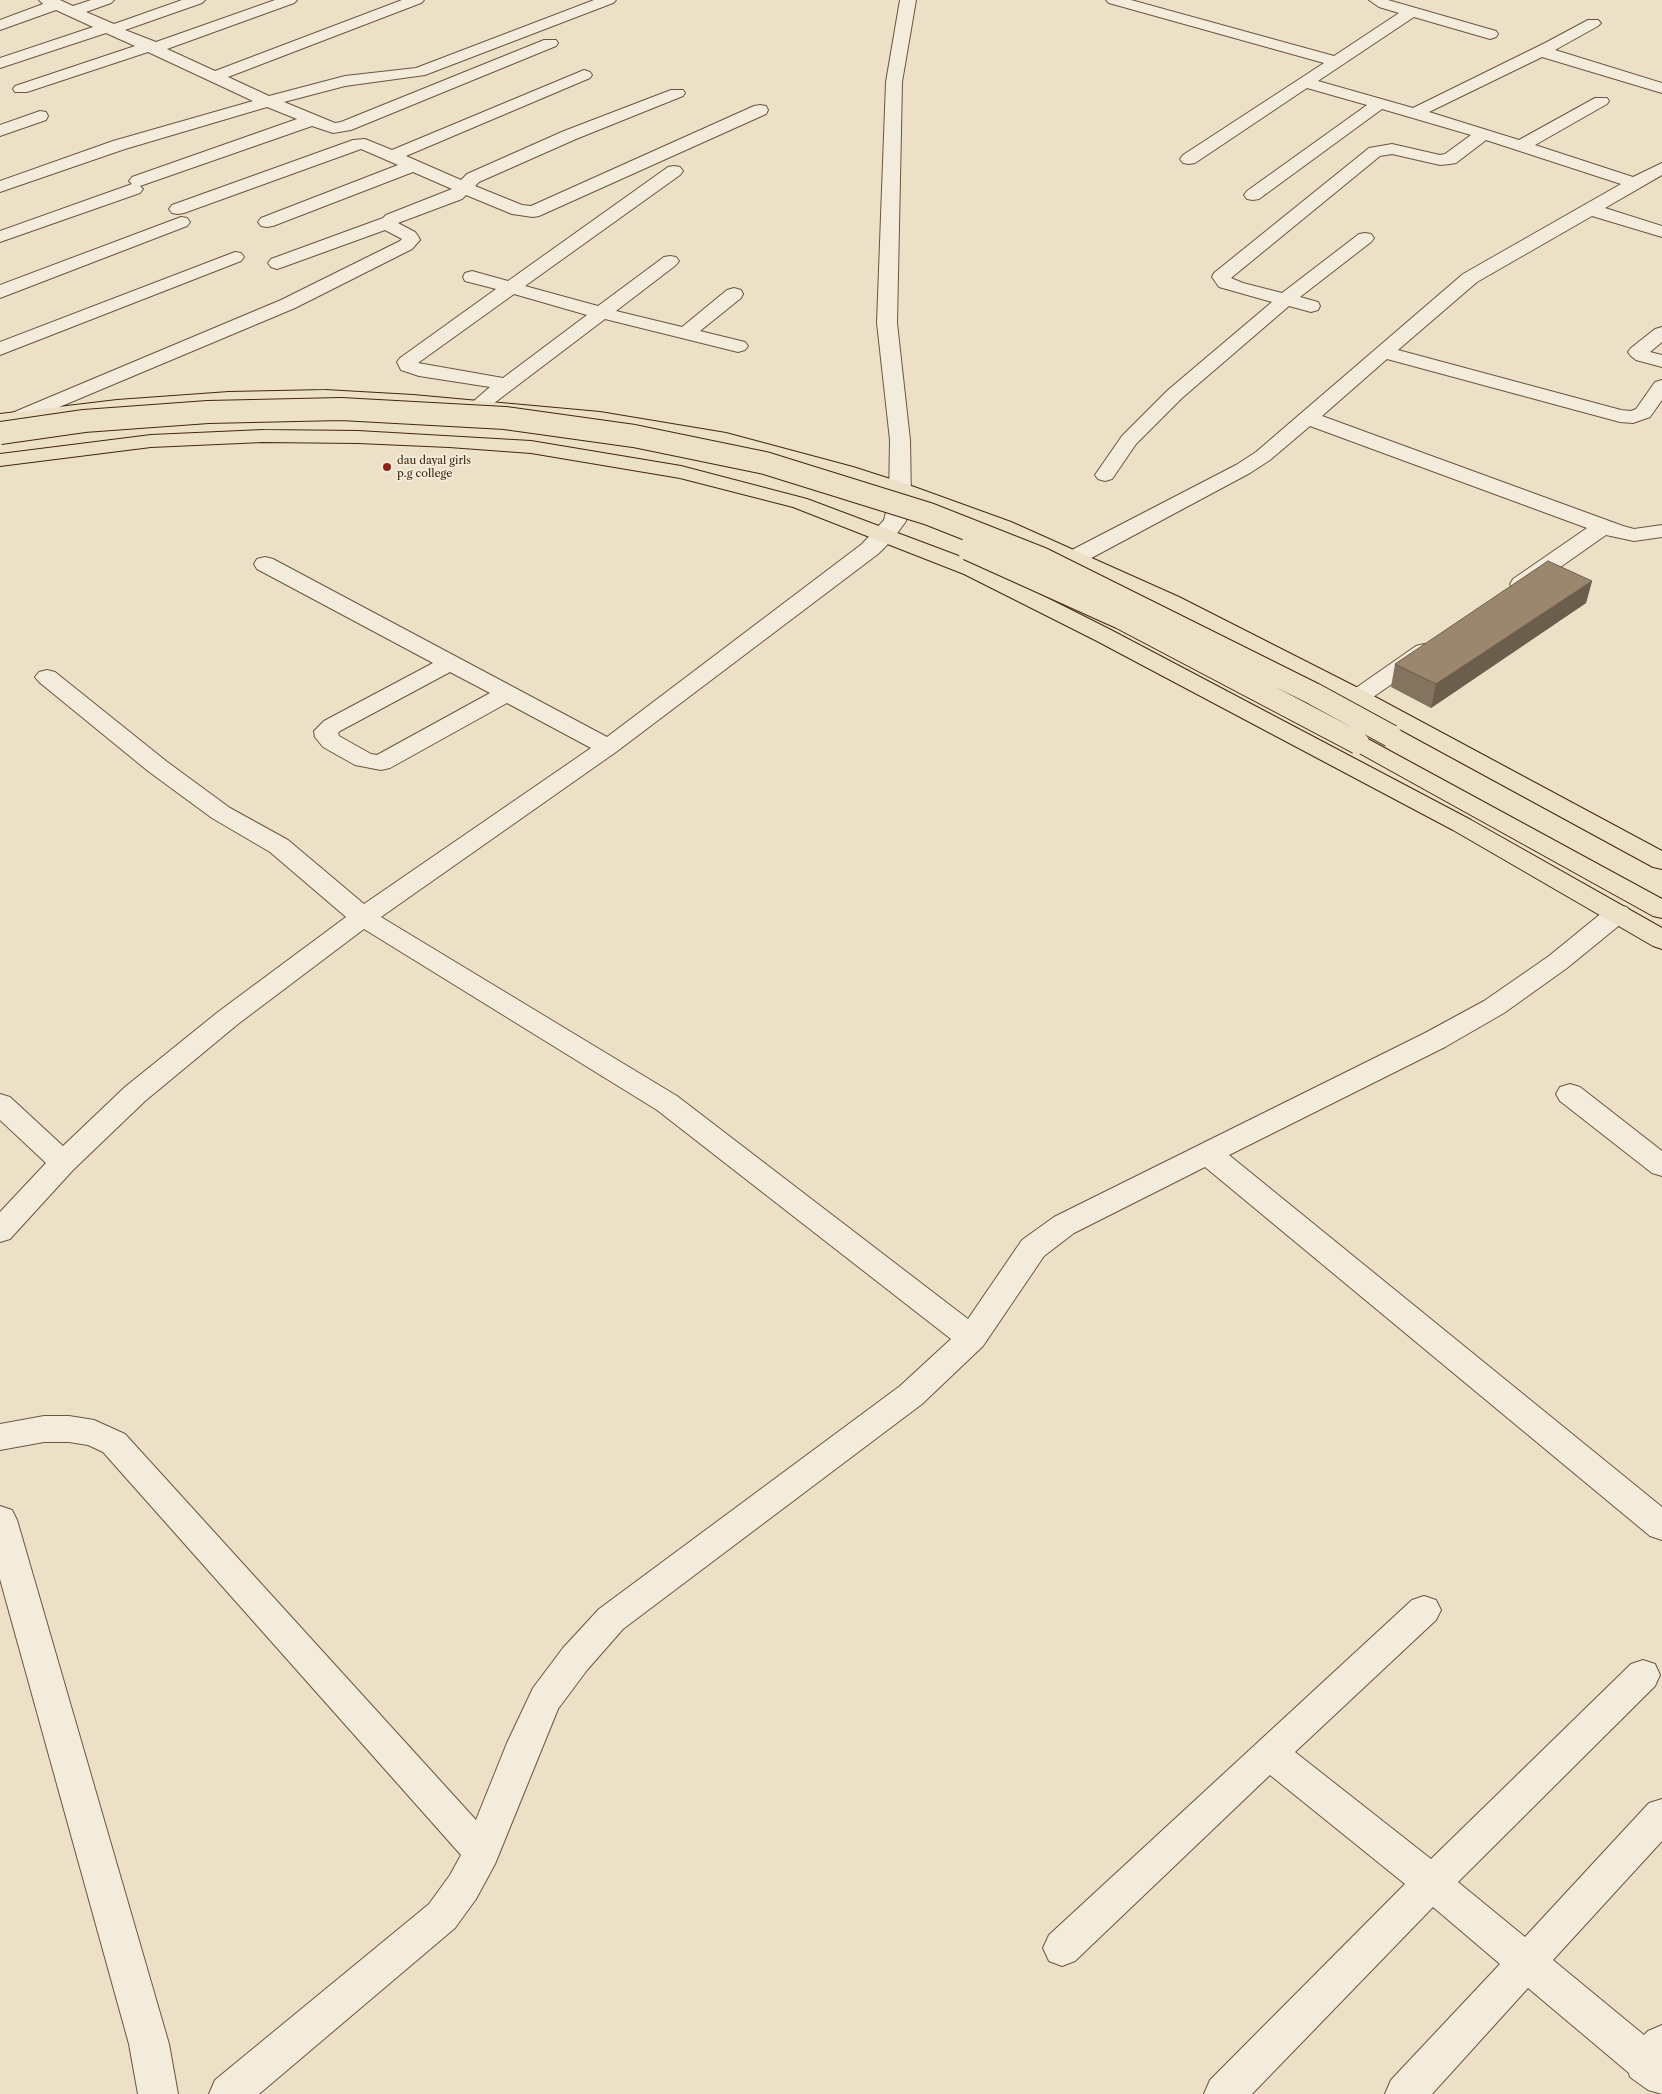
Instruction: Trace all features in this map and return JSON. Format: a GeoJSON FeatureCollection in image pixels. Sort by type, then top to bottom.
{"type":"FeatureCollection","features":[{"type":"Feature","properties":{"kind":"main road"},"geometry":{"type":"LineString","coordinates":[[10,419],[117,406],[229,398],[325,396],[478,406],[600,418],[726,438],[846,471],[899,488],[1074,558],[1171,602],[1358,698],[1662,861]]}},
{"type":"Feature","properties":{"kind":"main road"},"geometry":{"type":"LineString","coordinates":[[0,434],[84,421],[208,412],[341,409],[505,418],[634,436],[765,463],[929,514],[1043,559],[1314,694],[1662,877]]}},
{"type":"Feature","properties":{"kind":"main road"},"geometry":{"type":"LineString","coordinates":[[0,450],[147,433],[261,426],[440,428],[532,436],[633,452],[750,477],[857,507],[979,553],[1121,618],[1358,743],[1662,910]]}},
{"type":"Feature","properties":{"kind":"main road"},"geometry":{"type":"LineString","coordinates":[[0,460],[151,441],[263,436],[358,437],[531,447],[681,472],[800,503],[885,534],[972,569],[1103,635],[1462,825],[1662,940]]}},
{"type":"Feature","properties":{"kind":"street"},"geometry":{"type":"LineString","coordinates":[[74,11],[106,0]]}},
{"type":"Feature","properties":{"kind":"street"},"geometry":{"type":"LineString","coordinates":[[0,62],[197,0]]}},
{"type":"Feature","properties":{"kind":"street"},"geometry":{"type":"LineString","coordinates":[[22,89],[153,47],[289,0]]}},
{"type":"Feature","properties":{"kind":"street"},"geometry":{"type":"LineString","coordinates":[[216,76],[416,0]]}},
{"type":"Feature","properties":{"kind":"street"},"geometry":{"type":"LineString","coordinates":[[0,187],[119,146],[332,84],[410,74],[608,0]]}},
{"type":"Feature","properties":{"kind":"street"},"geometry":{"type":"LineString","coordinates":[[0,1231],[63,1163],[135,1094],[221,1024],[363,917],[608,747],[870,549],[895,521],[900,500],[900,440],[887,323],[894,82],[908,0]]}},
{"type":"Feature","properties":{"kind":"street"},"geometry":{"type":"LineString","coordinates":[[1114,0],[1336,62]]}},
{"type":"Feature","properties":{"kind":"street"},"geometry":{"type":"LineString","coordinates":[[1378,0],[1384,4],[1490,34]]}},
{"type":"Feature","properties":{"kind":"street"},"geometry":{"type":"LineString","coordinates":[[0,25],[53,2],[269,102],[327,126],[339,127],[550,43]]}},
{"type":"Feature","properties":{"kind":"street"},"geometry":{"type":"LineString","coordinates":[[1189,159],[1411,12]]}},
{"type":"Feature","properties":{"kind":"street"},"geometry":{"type":"LineString","coordinates":[[1414,113],[1540,51],[1592,22]]}},
{"type":"Feature","properties":{"kind":"street"},"geometry":{"type":"LineString","coordinates":[[1540,51],[1662,88]]}},
{"type":"Feature","properties":{"kind":"street"},"geometry":{"type":"LineString","coordinates":[[191,65],[209,58]]}},
{"type":"Feature","properties":{"kind":"street"},"geometry":{"type":"LineString","coordinates":[[410,74],[444,86]]}},
{"type":"Feature","properties":{"kind":"street"},"geometry":{"type":"LineString","coordinates":[[394,155],[584,75]]}},
{"type":"Feature","properties":{"kind":"street"},"geometry":{"type":"LineString","coordinates":[[1305,82],[1483,134],[1634,183]]}},
{"type":"Feature","properties":{"kind":"street"},"geometry":{"type":"LineString","coordinates":[[277,263],[456,195],[473,178],[570,135],[677,94]]}},
{"type":"Feature","properties":{"kind":"street"},"geometry":{"type":"LineString","coordinates":[[1520,146],[1601,101]]}},
{"type":"Feature","properties":{"kind":"street"},"geometry":{"type":"LineString","coordinates":[[1253,195],[1380,103]]}},
{"type":"Feature","properties":{"kind":"street"},"geometry":{"type":"LineString","coordinates":[[0,292],[180,216],[359,144],[372,145],[464,188],[518,210],[533,212],[760,110]]}},
{"type":"Feature","properties":{"kind":"street"},"geometry":{"type":"LineString","coordinates":[[0,131],[40,116]]}},
{"type":"Feature","properties":{"kind":"street"},"geometry":{"type":"LineString","coordinates":[[0,237],[312,120]]}},
{"type":"Feature","properties":{"kind":"street"},"geometry":{"type":"LineString","coordinates":[[1311,306],[1231,285],[1222,280],[1221,277],[1376,152],[1392,149],[1440,160],[1450,159],[1483,134]]}},
{"type":"Feature","properties":{"kind":"street"},"geometry":{"type":"LineString","coordinates":[[267,222],[414,165]]}},
{"type":"Feature","properties":{"kind":"street"},"geometry":{"type":"LineString","coordinates":[[1074,558],[1243,469],[1278,444],[1382,352],[1470,278],[1662,168]]}},
{"type":"Feature","properties":{"kind":"street"},"geometry":{"type":"LineString","coordinates":[[506,384],[420,370],[408,366],[406,362],[674,171]]}},
{"type":"Feature","properties":{"kind":"street"},"geometry":{"type":"LineString","coordinates":[[1589,209],[1662,232]]}},
{"type":"Feature","properties":{"kind":"street"},"geometry":{"type":"LineString","coordinates":[[10,419],[288,304],[406,245],[411,240],[409,236],[391,226],[389,222]]}},
{"type":"Feature","properties":{"kind":"street"},"geometry":{"type":"LineString","coordinates":[[1105,475],[1129,440],[1175,394],[1286,299],[1365,238]]}},
{"type":"Feature","properties":{"kind":"street"},"geometry":{"type":"LineString","coordinates":[[0,350],[235,257]]}},
{"type":"Feature","properties":{"kind":"street"},"geometry":{"type":"LineString","coordinates":[[478,406],[670,261]]}},
{"type":"Feature","properties":{"kind":"street"},"geometry":{"type":"LineString","coordinates":[[472,277],[602,313],[738,346]]}},
{"type":"Feature","properties":{"kind":"street"},"geometry":{"type":"LineString","coordinates":[[686,333],[734,294]]}},
{"type":"Feature","properties":{"kind":"street"},"geometry":{"type":"LineString","coordinates":[[1662,333],[1638,352],[1643,356],[1662,361]]}},
{"type":"Feature","properties":{"kind":"street"},"geometry":{"type":"LineString","coordinates":[[1382,352],[1620,416],[1633,417],[1643,414],[1662,386]]}},
{"type":"Feature","properties":{"kind":"street"},"geometry":{"type":"LineString","coordinates":[[1308,418],[1603,527],[1634,535],[1662,530]]}},
{"type":"Feature","properties":{"kind":"street"},"geometry":{"type":"LineString","coordinates":[[1505,595],[1603,527]]}},
{"type":"Feature","properties":{"kind":"street"},"geometry":{"type":"LineString","coordinates":[[265,564],[608,747]]}},
{"type":"Feature","properties":{"kind":"street"},"geometry":{"type":"LineString","coordinates":[[1358,698],[1439,640]]}},
{"type":"Feature","properties":{"kind":"street"},"geometry":{"type":"LineString","coordinates":[[451,662],[332,726],[326,731],[327,737],[331,742],[364,760],[381,763],[506,694]]}},
{"type":"Feature","properties":{"kind":"street"},"geometry":{"type":"LineString","coordinates":[[47,677],[157,766],[195,794],[221,812],[279,846],[363,917],[667,1103],[972,1338]]}},
{"type":"Feature","properties":{"kind":"street"},"geometry":{"type":"LineString","coordinates":[[229,2094],[442,1916],[464,1887],[482,1852],[525,1743],[545,1699],[575,1659],[611,1619],[911,1395],[972,1338],[1033,1248],[1064,1225],[1435,1040],[1494,1007],[1550,968],[1618,913]]}},
{"type":"Feature","properties":{"kind":"street"},"geometry":{"type":"LineString","coordinates":[[1570,1094],[1662,1166]]}},
{"type":"Feature","properties":{"kind":"street"},"geometry":{"type":"LineString","coordinates":[[0,1104],[63,1163]]}},
{"type":"Feature","properties":{"kind":"street"},"geometry":{"type":"LineString","coordinates":[[1207,1153],[1662,1526]]}},
{"type":"Feature","properties":{"kind":"street"},"geometry":{"type":"LineString","coordinates":[[0,1436],[44,1430],[69,1430],[94,1433],[114,1444],[482,1852]]}},
{"type":"Feature","properties":{"kind":"street"},"geometry":{"type":"LineString","coordinates":[[0,1520],[149,2044],[158,2094]]}},
{"type":"Feature","properties":{"kind":"street"},"geometry":{"type":"LineString","coordinates":[[1062,1948],[1424,1610]]}},
{"type":"Feature","properties":{"kind":"street"},"geometry":{"type":"LineString","coordinates":[[1224,2094],[1432,1883],[1643,1675]]}},
{"type":"Feature","properties":{"kind":"street"},"geometry":{"type":"LineString","coordinates":[[1269,1753],[1432,1883],[1526,1962],[1656,2061]]}},
{"type":"Feature","properties":{"kind":"street"},"geometry":{"type":"LineString","coordinates":[[1405,2094],[1662,1815]]}},
{"type":"Feature","properties":{"kind":"building"},"geometry":{"type":"Polygon","coordinates":[[[1548,561],[1592,581],[1436,684],[1395,664],[1548,561]]]}},
{"type":"Feature","properties":{"kind":"place","name":"dau dayal girls p.g college"},"geometry":{"type":"Point","coordinates":[387,467]}}]}
